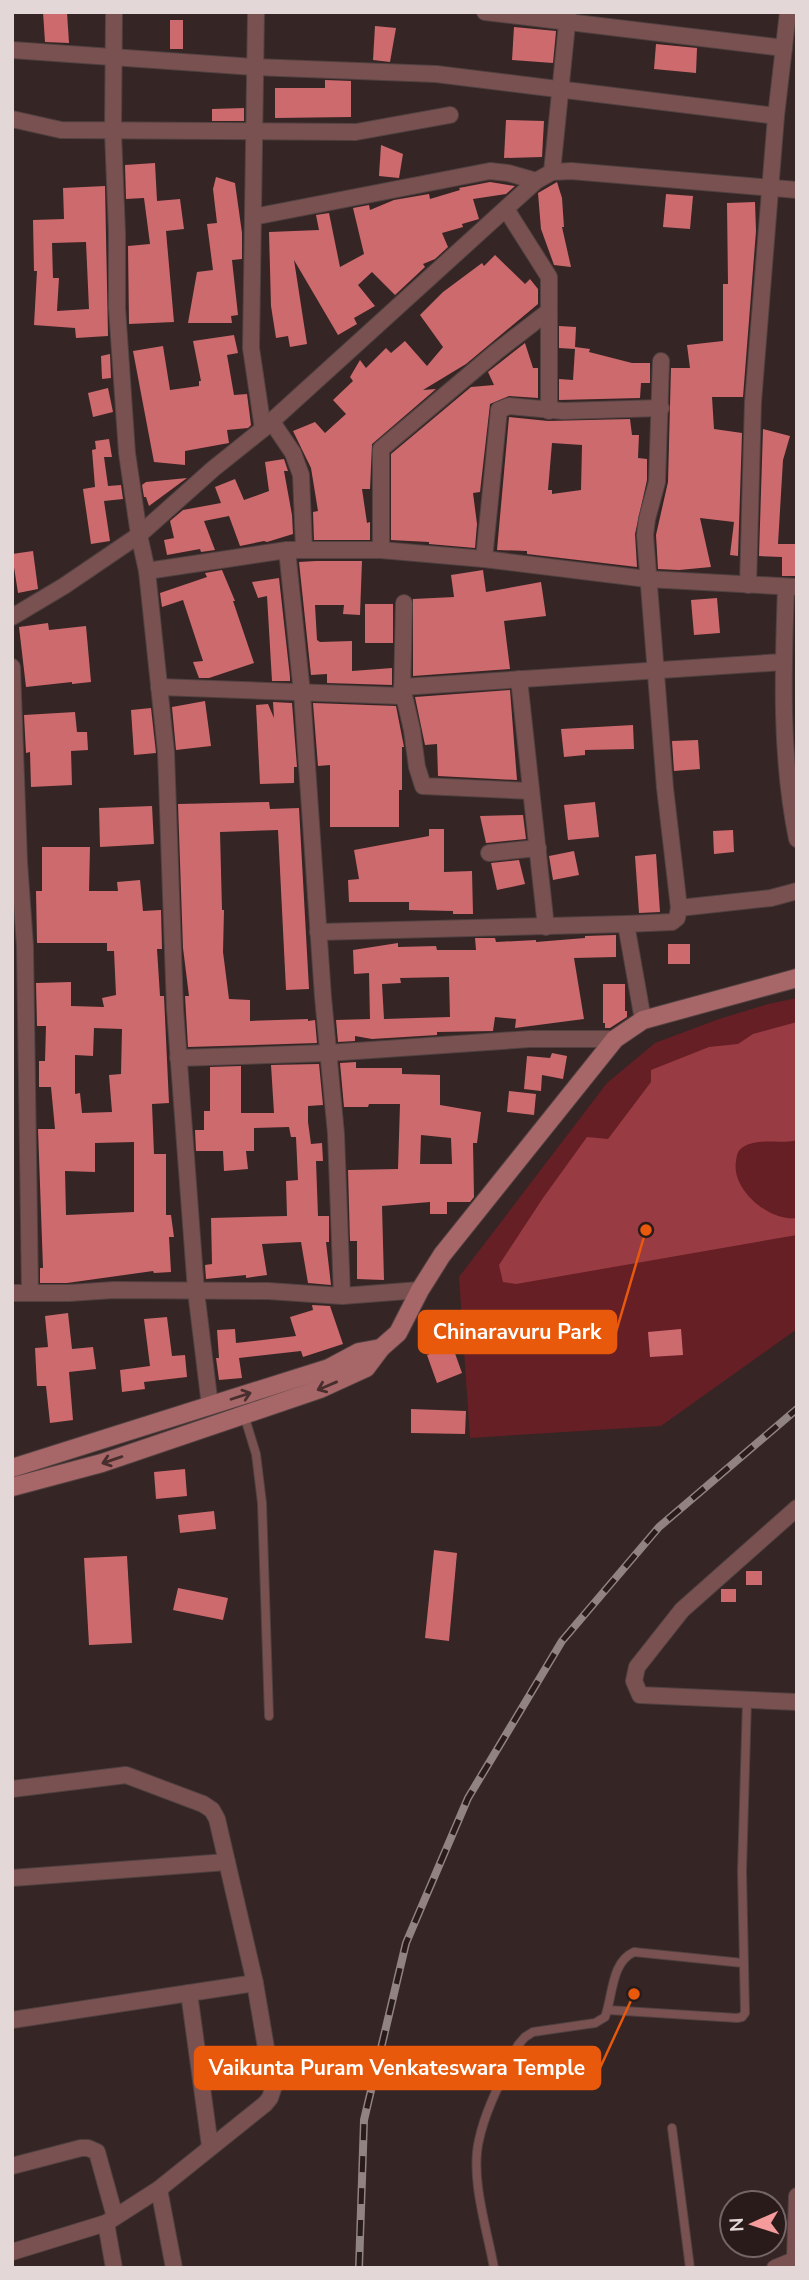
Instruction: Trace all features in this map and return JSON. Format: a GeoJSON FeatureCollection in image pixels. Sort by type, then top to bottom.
{"type":"FeatureCollection","features":[{"type":"Feature","properties":{"kind":"main road"},"geometry":{"type":"LineString","coordinates":[[12,1488],[102,1463],[244,1415],[320,1389],[366,1368],[381,1348],[398,1333],[442,1255],[615,1039],[643,1020],[797,978]]}},
{"type":"Feature","properties":{"kind":"main road"},"geometry":{"type":"LineString","coordinates":[[12,1468],[329,1368],[359,1352],[381,1348]]}},
{"type":"Feature","properties":{"kind":"street"},"geometry":{"type":"LineString","coordinates":[[114,12],[112,58],[117,308],[127,453],[147,572],[166,752],[178,1058],[196,1291],[210,1406]]}},
{"type":"Feature","properties":{"kind":"street"},"geometry":{"type":"LineString","coordinates":[[256,12],[251,348],[267,425],[293,453],[301,475],[296,550],[302,693],[318,932],[336,1134],[342,1296]]}},
{"type":"Feature","properties":{"kind":"street"},"geometry":{"type":"LineString","coordinates":[[485,12],[568,17],[784,48]]}},
{"type":"Feature","properties":{"kind":"street"},"geometry":{"type":"LineString","coordinates":[[748,585],[752,402],[776,117],[788,12]]}},
{"type":"Feature","properties":{"kind":"street"},"geometry":{"type":"LineString","coordinates":[[552,172],[568,17]]}},
{"type":"Feature","properties":{"kind":"street"},"geometry":{"type":"LineString","coordinates":[[12,50],[112,58],[436,74],[776,117]]}},
{"type":"Feature","properties":{"kind":"street"},"geometry":{"type":"LineString","coordinates":[[12,119],[52,129],[113,132],[365,132],[450,115]]}},
{"type":"Feature","properties":{"kind":"street"},"geometry":{"type":"LineString","coordinates":[[253,217],[490,171],[536,181]]}},
{"type":"Feature","properties":{"kind":"street"},"geometry":{"type":"LineString","coordinates":[[12,617],[139,535],[267,425],[536,181],[552,172],[571,171],[797,190]]}},
{"type":"Feature","properties":{"kind":"street"},"geometry":{"type":"LineString","coordinates":[[506,208],[547,271],[551,286],[550,411]]}},
{"type":"Feature","properties":{"kind":"street"},"geometry":{"type":"LineString","coordinates":[[381,550],[381,449],[496,352],[550,312]]}},
{"type":"Feature","properties":{"kind":"street"},"geometry":{"type":"LineString","coordinates":[[318,932],[626,924],[671,922],[677,918],[679,908],[655,670],[645,535],[657,482],[661,362]]}},
{"type":"Feature","properties":{"kind":"street"},"geometry":{"type":"LineString","coordinates":[[484,559],[499,410],[509,406],[550,411],[661,408]]}},
{"type":"Feature","properties":{"kind":"street"},"geometry":{"type":"LineString","coordinates":[[147,572],[296,550],[381,550],[484,559],[647,579],[791,587],[783,662],[786,756],[797,839]]}},
{"type":"Feature","properties":{"kind":"street"},"geometry":{"type":"LineString","coordinates":[[402,729],[404,603]]}},
{"type":"Feature","properties":{"kind":"street"},"geometry":{"type":"LineString","coordinates":[[159,687],[302,693],[402,692],[519,679],[783,662]]}},
{"type":"Feature","properties":{"kind":"street"},"geometry":{"type":"LineString","coordinates":[[12,667],[25,946],[30,1293]]}},
{"type":"Feature","properties":{"kind":"street"},"geometry":{"type":"LineString","coordinates":[[519,679],[546,927]]}},
{"type":"Feature","properties":{"kind":"street"},"geometry":{"type":"LineString","coordinates":[[402,692],[423,786],[531,791]]}},
{"type":"Feature","properties":{"kind":"street"},"geometry":{"type":"LineString","coordinates":[[489,853],[538,848]]}},
{"type":"Feature","properties":{"kind":"street"},"geometry":{"type":"LineString","coordinates":[[679,908],[771,898],[797,891]]}},
{"type":"Feature","properties":{"kind":"street"},"geometry":{"type":"LineString","coordinates":[[626,924],[643,1020]]}},
{"type":"Feature","properties":{"kind":"street"},"geometry":{"type":"LineString","coordinates":[[178,1058],[328,1053],[530,1039],[615,1039]]}},
{"type":"Feature","properties":{"kind":"street"},"geometry":{"type":"LineString","coordinates":[[12,1293],[114,1290],[268,1291],[342,1296],[420,1290]]}},
{"type":"Feature","properties":{"kind":"street"},"geometry":{"type":"LineString","coordinates":[[797,1508],[682,1610],[637,1667],[634,1681],[640,1695],[797,1702]]}},
{"type":"Feature","properties":{"kind":"street"},"geometry":{"type":"LineString","coordinates":[[12,1789],[116,1776],[135,1777],[212,1810],[217,1819],[255,1983],[273,2089],[265,2104],[159,2189],[111,2220],[12,2252]]}},
{"type":"Feature","properties":{"kind":"street"},"geometry":{"type":"LineString","coordinates":[[12,1878],[227,1862]]}},
{"type":"Feature","properties":{"kind":"street"},"geometry":{"type":"LineString","coordinates":[[12,2020],[255,1983]]}},
{"type":"Feature","properties":{"kind":"street"},"geometry":{"type":"LineString","coordinates":[[189,1993],[211,2146]]}},
{"type":"Feature","properties":{"kind":"street"},"geometry":{"type":"LineString","coordinates":[[12,2166],[81,2148],[97,2152],[111,2220],[114,2268]]}},
{"type":"Feature","properties":{"kind":"street"},"geometry":{"type":"LineString","coordinates":[[159,2189],[174,2268]]}},
{"type":"Feature","properties":{"kind":"street"},"geometry":{"type":"LineString","coordinates":[[775,2268],[796,2259],[797,2196]]}},
{"type":"Feature","properties":{"kind":"lane"},"geometry":{"type":"LineString","coordinates":[[244,1415],[256,1454],[262,1503],[269,1716]]}},
{"type":"Feature","properties":{"kind":"lane"},"geometry":{"type":"LineString","coordinates":[[608,2010],[742,2017],[746,2006],[742,1871],[747,1700]]}},
{"type":"Feature","properties":{"kind":"lane"},"geometry":{"type":"LineString","coordinates":[[494,2268],[477,2179],[478,2142],[485,2119],[518,2045],[533,2032],[595,2023],[605,2017],[618,1966],[624,1956],[634,1952],[743,1964]]}},
{"type":"Feature","properties":{"kind":"lane"},"geometry":{"type":"LineString","coordinates":[[672,2128],[690,2268]]}},
{"type":"Feature","properties":{"kind":"shaded area"},"geometry":{"type":"Polygon","coordinates":[[[797,998],[797,1329],[661,1426],[470,1438],[459,1277],[607,1083],[655,1043],[719,1019],[797,998]]]}},
{"type":"Feature","properties":{"kind":"shaded area"},"geometry":{"type":"Polygon","coordinates":[[[797,1022],[797,1140],[762,1142],[743,1147],[738,1153],[736,1172],[746,1193],[754,1202],[775,1215],[797,1218],[797,1235],[516,1284],[503,1282],[499,1265],[543,1198],[587,1137],[608,1139],[651,1082],[651,1070],[709,1047],[738,1044],[753,1034],[797,1022]]]}},
{"type":"Feature","properties":{"kind":"building"},"geometry":{"type":"Polygon","coordinates":[[[43,12],[67,12],[69,43],[45,42],[43,12]]]}},
{"type":"Feature","properties":{"kind":"building"},"geometry":{"type":"Polygon","coordinates":[[[170,20],[183,20],[183,49],[170,49],[170,20]]]}},
{"type":"Feature","properties":{"kind":"building"},"geometry":{"type":"Polygon","coordinates":[[[375,26],[396,28],[390,62],[373,60],[375,26]]]}},
{"type":"Feature","properties":{"kind":"building"},"geometry":{"type":"Polygon","coordinates":[[[514,27],[556,31],[553,63],[512,60],[514,27]]]}},
{"type":"Feature","properties":{"kind":"building"},"geometry":{"type":"Polygon","coordinates":[[[656,44],[697,48],[696,73],[654,69],[656,44]]]}},
{"type":"Feature","properties":{"kind":"building"},"geometry":{"type":"Polygon","coordinates":[[[325,80],[351,81],[351,117],[275,118],[275,88],[325,88],[325,80]]]}},
{"type":"Feature","properties":{"kind":"building"},"geometry":{"type":"Polygon","coordinates":[[[244,108],[244,121],[212,121],[212,109],[244,108]]]}},
{"type":"Feature","properties":{"kind":"building"},"geometry":{"type":"Polygon","coordinates":[[[506,120],[544,121],[542,157],[504,158],[506,120]]]}},
{"type":"Feature","properties":{"kind":"building"},"geometry":{"type":"Polygon","coordinates":[[[381,145],[403,154],[399,178],[379,176],[381,145]]]}},
{"type":"Feature","properties":{"kind":"building"},"geometry":{"type":"Polygon","coordinates":[[[155,163],[157,201],[180,199],[184,229],[166,231],[174,322],[129,324],[128,246],[150,244],[144,198],[126,199],[125,165],[155,163]]]}},
{"type":"Feature","properties":{"kind":"building"},"geometry":{"type":"Polygon","coordinates":[[[216,177],[235,183],[242,233],[242,259],[232,260],[238,315],[231,316],[232,323],[188,323],[197,272],[213,270],[207,224],[217,223],[213,189],[216,177]]]}},
{"type":"Feature","properties":{"kind":"building"},"geometry":{"type":"Polygon","coordinates":[[[490,182],[515,186],[506,194],[473,199],[479,219],[442,233],[448,247],[435,259],[423,264],[425,267],[395,295],[372,272],[358,285],[375,306],[354,318],[357,324],[338,335],[294,260],[307,344],[290,347],[288,336],[276,338],[271,306],[269,232],[319,230],[316,215],[329,213],[340,267],[364,254],[353,208],[369,205],[370,210],[394,200],[429,194],[430,199],[460,190],[459,188],[490,182]]]}},
{"type":"Feature","properties":{"kind":"building"},"geometry":{"type":"Polygon","coordinates":[[[557,182],[562,198],[562,227],[571,267],[554,265],[541,229],[538,193],[557,182]]]}},
{"type":"Feature","properties":{"kind":"building"},"geometry":{"type":"Polygon","coordinates":[[[105,186],[108,336],[76,338],[75,328],[34,325],[37,271],[34,271],[33,220],[64,219],[63,188],[105,186]],[[86,242],[52,243],[53,278],[59,278],[57,311],[89,309],[86,242]]]}},
{"type":"Feature","properties":{"kind":"building"},"geometry":{"type":"Polygon","coordinates":[[[666,194],[693,196],[690,229],[663,227],[666,194]]]}},
{"type":"Feature","properties":{"kind":"building"},"geometry":{"type":"Polygon","coordinates":[[[755,202],[756,231],[743,397],[712,397],[714,429],[742,433],[738,556],[730,555],[734,522],[700,518],[711,567],[658,569],[656,535],[668,482],[671,368],[690,368],[687,345],[723,341],[723,284],[728,284],[727,203],[755,202]]]}},
{"type":"Feature","properties":{"kind":"building"},"geometry":{"type":"Polygon","coordinates":[[[495,255],[525,284],[530,279],[538,289],[538,304],[466,364],[423,390],[436,389],[372,444],[370,489],[362,489],[367,523],[370,522],[370,540],[314,540],[313,512],[318,511],[311,468],[293,431],[315,422],[325,433],[346,414],[333,400],[353,381],[350,377],[360,360],[366,368],[386,348],[391,353],[405,341],[427,366],[443,347],[420,315],[443,292],[482,263],[484,266],[495,255]]]}},
{"type":"Feature","properties":{"kind":"building"},"geometry":{"type":"Polygon","coordinates":[[[559,326],[576,327],[575,347],[590,349],[589,352],[632,363],[650,363],[650,383],[641,383],[640,398],[559,400],[559,379],[573,380],[575,349],[559,348],[559,326]]]}},
{"type":"Feature","properties":{"kind":"building"},"geometry":{"type":"Polygon","coordinates":[[[234,335],[238,353],[227,355],[234,395],[247,394],[251,425],[248,428],[227,430],[229,443],[185,451],[185,465],[154,462],[133,351],[163,346],[170,390],[199,386],[201,381],[193,341],[234,335]]]}},
{"type":"Feature","properties":{"kind":"building"},"geometry":{"type":"Polygon","coordinates":[[[525,343],[533,368],[538,368],[538,398],[509,396],[490,404],[480,492],[473,493],[477,524],[475,548],[391,540],[391,454],[471,387],[494,385],[488,372],[525,343]]]}},
{"type":"Feature","properties":{"kind":"building"},"geometry":{"type":"Polygon","coordinates":[[[110,354],[111,378],[102,379],[101,356],[110,354]]]}},
{"type":"Feature","properties":{"kind":"building"},"geometry":{"type":"Polygon","coordinates":[[[108,388],[113,412],[93,417],[88,393],[108,388]]]}},
{"type":"Feature","properties":{"kind":"building"},"geometry":{"type":"Polygon","coordinates":[[[509,417],[548,421],[630,419],[632,435],[639,435],[638,458],[647,459],[647,480],[635,534],[637,567],[527,554],[527,551],[497,550],[509,417]],[[552,443],[548,490],[552,490],[552,494],[581,490],[582,445],[552,443]]]}},
{"type":"Feature","properties":{"kind":"building"},"geometry":{"type":"Polygon","coordinates":[[[763,429],[790,436],[783,460],[778,544],[797,544],[797,576],[782,576],[782,557],[759,556],[763,429]]]}},
{"type":"Feature","properties":{"kind":"building"},"geometry":{"type":"Polygon","coordinates":[[[109,439],[112,457],[104,457],[108,486],[121,485],[123,499],[104,501],[110,541],[91,544],[83,489],[95,487],[92,450],[96,449],[95,441],[109,439]]]}},
{"type":"Feature","properties":{"kind":"building"},"geometry":{"type":"Polygon","coordinates":[[[284,459],[288,471],[284,471],[293,534],[240,546],[229,516],[204,521],[215,550],[201,552],[200,549],[167,555],[164,540],[174,538],[170,521],[183,510],[221,503],[215,487],[235,479],[244,500],[269,491],[265,462],[284,459]]]}},
{"type":"Feature","properties":{"kind":"building"},"geometry":{"type":"Polygon","coordinates":[[[187,478],[149,506],[142,485],[146,482],[187,478]]]}},
{"type":"Feature","properties":{"kind":"building"},"geometry":{"type":"Polygon","coordinates":[[[33,551],[38,589],[18,593],[12,554],[33,551]]]}},
{"type":"Feature","properties":{"kind":"building"},"geometry":{"type":"Polygon","coordinates":[[[362,561],[360,615],[343,614],[344,605],[315,605],[317,640],[352,641],[352,671],[392,668],[392,685],[327,683],[327,674],[311,675],[299,562],[362,561]]]}},
{"type":"Feature","properties":{"kind":"building"},"geometry":{"type":"Polygon","coordinates":[[[222,570],[235,601],[254,663],[209,678],[199,678],[193,662],[203,661],[183,600],[162,607],[160,593],[207,577],[205,573],[222,570]]]}},
{"type":"Feature","properties":{"kind":"building"},"geometry":{"type":"Polygon","coordinates":[[[483,570],[486,592],[541,582],[546,616],[504,621],[510,669],[413,676],[413,599],[454,597],[451,575],[483,570]]]}},
{"type":"Feature","properties":{"kind":"building"},"geometry":{"type":"Polygon","coordinates":[[[279,578],[290,681],[272,681],[267,596],[258,598],[252,582],[279,578]]]}},
{"type":"Feature","properties":{"kind":"building"},"geometry":{"type":"Polygon","coordinates":[[[717,598],[720,633],[694,635],[691,600],[717,598]]]}},
{"type":"Feature","properties":{"kind":"building"},"geometry":{"type":"Polygon","coordinates":[[[365,604],[393,604],[393,643],[365,643],[365,604]]]}},
{"type":"Feature","properties":{"kind":"building"},"geometry":{"type":"Polygon","coordinates":[[[48,623],[49,630],[86,626],[91,682],[26,687],[19,627],[48,623]]]}},
{"type":"Feature","properties":{"kind":"building"},"geometry":{"type":"Polygon","coordinates":[[[510,690],[517,780],[438,776],[437,744],[425,745],[415,697],[510,690]]]}},
{"type":"Feature","properties":{"kind":"building"},"geometry":{"type":"Polygon","coordinates":[[[205,701],[211,746],[176,750],[172,707],[205,701]]]}},
{"type":"Feature","properties":{"kind":"building"},"geometry":{"type":"Polygon","coordinates":[[[273,702],[292,703],[297,767],[294,767],[294,783],[260,784],[256,705],[268,704],[274,718],[273,702]]]}},
{"type":"Feature","properties":{"kind":"building"},"geometry":{"type":"Polygon","coordinates":[[[313,703],[396,706],[404,747],[402,790],[399,790],[399,827],[330,827],[330,765],[318,766],[313,703]]]}},
{"type":"Feature","properties":{"kind":"building"},"geometry":{"type":"Polygon","coordinates":[[[151,708],[156,753],[134,755],[131,710],[151,708]]]}},
{"type":"Feature","properties":{"kind":"building"},"geometry":{"type":"Polygon","coordinates":[[[75,712],[77,732],[87,732],[88,750],[71,751],[72,785],[31,787],[30,752],[26,753],[24,715],[75,712]]]}},
{"type":"Feature","properties":{"kind":"building"},"geometry":{"type":"Polygon","coordinates":[[[633,725],[634,749],[585,750],[585,755],[564,757],[561,729],[633,725]]]}},
{"type":"Feature","properties":{"kind":"building"},"geometry":{"type":"Polygon","coordinates":[[[698,740],[700,769],[674,771],[672,741],[698,740]]]}},
{"type":"Feature","properties":{"kind":"building"},"geometry":{"type":"Polygon","coordinates":[[[269,802],[270,809],[299,808],[309,989],[286,990],[278,830],[220,832],[223,952],[229,999],[250,1000],[250,1021],[315,1020],[317,1043],[188,1047],[185,996],[189,996],[183,948],[178,804],[269,802]]]}},
{"type":"Feature","properties":{"kind":"building"},"geometry":{"type":"Polygon","coordinates":[[[595,802],[599,837],[568,840],[564,805],[595,802]]]}},
{"type":"Feature","properties":{"kind":"building"},"geometry":{"type":"Polygon","coordinates":[[[152,806],[154,844],[100,847],[99,808],[152,806]]]}},
{"type":"Feature","properties":{"kind":"building"},"geometry":{"type":"Polygon","coordinates":[[[523,815],[526,839],[486,843],[480,816],[523,815]]]}},
{"type":"Feature","properties":{"kind":"building"},"geometry":{"type":"Polygon","coordinates":[[[429,829],[444,829],[444,872],[472,871],[473,914],[409,910],[409,902],[349,902],[348,880],[359,879],[354,850],[429,836],[429,829]]]}},
{"type":"Feature","properties":{"kind":"building"},"geometry":{"type":"Polygon","coordinates":[[[733,830],[734,852],[714,854],[713,831],[733,830]]]}},
{"type":"Feature","properties":{"kind":"building"},"geometry":{"type":"Polygon","coordinates":[[[42,847],[90,847],[89,891],[118,891],[117,882],[140,880],[143,911],[161,910],[162,949],[157,949],[160,996],[164,996],[169,1103],[152,1104],[154,1154],[166,1154],[166,1215],[171,1215],[174,1237],[169,1237],[171,1272],[153,1271],[67,1283],[40,1283],[40,1268],[43,1268],[38,1129],[55,1129],[51,1087],[39,1087],[39,1061],[45,1061],[46,1026],[37,1026],[36,983],[71,982],[71,1006],[104,1007],[102,998],[116,995],[114,951],[107,951],[107,943],[37,943],[36,891],[42,891],[42,847]],[[94,1028],[93,1056],[75,1055],[75,1094],[80,1093],[82,1113],[112,1112],[109,1075],[121,1074],[122,1029],[94,1028]],[[134,1142],[95,1143],[95,1172],[65,1171],[66,1215],[134,1212],[134,1142]]]}},
{"type":"Feature","properties":{"kind":"building"},"geometry":{"type":"Polygon","coordinates":[[[574,851],[579,875],[553,880],[549,856],[574,851]]]}},
{"type":"Feature","properties":{"kind":"building"},"geometry":{"type":"Polygon","coordinates":[[[656,854],[660,912],[639,913],[635,856],[656,854]]]}},
{"type":"Feature","properties":{"kind":"building"},"geometry":{"type":"Polygon","coordinates":[[[519,860],[525,884],[497,890],[491,863],[519,860]]]}},
{"type":"Feature","properties":{"kind":"building"},"geometry":{"type":"Polygon","coordinates":[[[616,935],[616,957],[574,958],[584,1019],[515,1028],[516,1019],[495,1017],[493,1031],[437,1032],[437,1035],[372,1039],[355,1036],[355,1041],[338,1042],[336,1020],[370,1019],[369,973],[354,974],[353,950],[398,943],[398,947],[436,946],[437,950],[476,950],[475,938],[495,938],[496,942],[536,942],[616,935]],[[449,977],[400,978],[401,983],[382,984],[384,1019],[450,1017],[449,977]]]}},
{"type":"Feature","properties":{"kind":"building"},"geometry":{"type":"Polygon","coordinates":[[[668,944],[690,944],[690,964],[668,964],[668,944]]]}},
{"type":"Feature","properties":{"kind":"building"},"geometry":{"type":"Polygon","coordinates":[[[603,984],[625,984],[627,1017],[610,1028],[605,1028],[603,1023],[603,984]]]}},
{"type":"Feature","properties":{"kind":"building"},"geometry":{"type":"Polygon","coordinates":[[[552,1053],[567,1056],[563,1079],[542,1075],[541,1091],[524,1089],[527,1056],[550,1058],[552,1053]]]}},
{"type":"Feature","properties":{"kind":"building"},"geometry":{"type":"Polygon","coordinates":[[[356,1062],[356,1068],[402,1068],[402,1074],[440,1075],[440,1105],[481,1112],[477,1143],[473,1143],[474,1197],[470,1202],[447,1202],[447,1214],[430,1214],[430,1202],[382,1206],[384,1280],[357,1279],[357,1241],[350,1241],[348,1170],[398,1169],[400,1104],[344,1107],[340,1063],[356,1062]],[[421,1135],[420,1164],[452,1164],[451,1138],[421,1135]]]}},
{"type":"Feature","properties":{"kind":"building"},"geometry":{"type":"Polygon","coordinates":[[[319,1064],[323,1105],[308,1106],[308,1122],[311,1144],[322,1143],[323,1161],[316,1161],[318,1216],[329,1216],[329,1242],[326,1242],[331,1285],[308,1283],[301,1242],[262,1244],[267,1275],[206,1279],[205,1265],[212,1264],[211,1218],[287,1216],[286,1181],[298,1180],[296,1137],[291,1137],[289,1127],[254,1128],[254,1151],[246,1151],[248,1169],[224,1171],[223,1151],[196,1151],[195,1130],[204,1130],[204,1111],[210,1111],[210,1067],[241,1066],[241,1113],[274,1113],[271,1065],[319,1064]]]}},
{"type":"Feature","properties":{"kind":"building"},"geometry":{"type":"Polygon","coordinates":[[[509,1091],[536,1094],[534,1115],[507,1112],[509,1091]]]}},
{"type":"Feature","properties":{"kind":"building"},"geometry":{"type":"Polygon","coordinates":[[[312,1305],[330,1306],[343,1344],[303,1357],[301,1351],[239,1358],[242,1378],[219,1380],[216,1358],[219,1358],[217,1330],[235,1329],[236,1343],[296,1336],[290,1317],[313,1310],[312,1305]]]}},
{"type":"Feature","properties":{"kind":"building"},"geometry":{"type":"Polygon","coordinates":[[[68,1313],[72,1349],[93,1347],[96,1369],[69,1372],[73,1420],[50,1423],[46,1386],[37,1386],[35,1348],[48,1347],[45,1316],[68,1313]]]}},
{"type":"Feature","properties":{"kind":"building"},"geometry":{"type":"Polygon","coordinates":[[[167,1317],[172,1356],[185,1355],[187,1377],[144,1382],[145,1389],[122,1392],[120,1370],[150,1366],[144,1319],[167,1317]]]}},
{"type":"Feature","properties":{"kind":"building"},"geometry":{"type":"Polygon","coordinates":[[[681,1329],[683,1355],[650,1357],[648,1332],[681,1329]]]}},
{"type":"Feature","properties":{"kind":"building"},"geometry":{"type":"Polygon","coordinates":[[[452,1345],[462,1373],[437,1383],[427,1355],[452,1345]]]}},
{"type":"Feature","properties":{"kind":"building"},"geometry":{"type":"Polygon","coordinates":[[[411,1409],[466,1411],[465,1434],[411,1433],[411,1409]]]}},
{"type":"Feature","properties":{"kind":"building"},"geometry":{"type":"Polygon","coordinates":[[[185,1469],[187,1496],[156,1499],[154,1472],[185,1469]]]}},
{"type":"Feature","properties":{"kind":"building"},"geometry":{"type":"Polygon","coordinates":[[[214,1511],[216,1529],[180,1533],[178,1515],[214,1511]]]}},
{"type":"Feature","properties":{"kind":"building"},"geometry":{"type":"Polygon","coordinates":[[[434,1550],[457,1553],[449,1641],[425,1638],[434,1550]]]}},
{"type":"Feature","properties":{"kind":"building"},"geometry":{"type":"Polygon","coordinates":[[[127,1556],[132,1643],[89,1645],[84,1558],[127,1556]]]}},
{"type":"Feature","properties":{"kind":"building"},"geometry":{"type":"Polygon","coordinates":[[[746,1571],[762,1571],[762,1585],[746,1585],[746,1571]]]}},
{"type":"Feature","properties":{"kind":"building"},"geometry":{"type":"Polygon","coordinates":[[[178,1588],[228,1598],[223,1620],[173,1610],[178,1588]]]}},
{"type":"Feature","properties":{"kind":"building"},"geometry":{"type":"Polygon","coordinates":[[[721,1589],[736,1589],[736,1602],[721,1602],[721,1589]]]}},
{"type":"Feature","properties":{"kind":"railway"},"geometry":{"type":"LineString","coordinates":[[359,2268],[364,2120],[406,1943],[468,1798],[562,1641],[659,1527],[797,1409]]}},
{"type":"Feature","properties":{"kind":"place","name":"Chinaravuru Park"},"geometry":{"type":"Point","coordinates":[646,1230]}},
{"type":"Feature","properties":{"kind":"place","name":"Vaikunta Puram Venkateswara Temple"},"geometry":{"type":"Point","coordinates":[634,1994]}}]}
